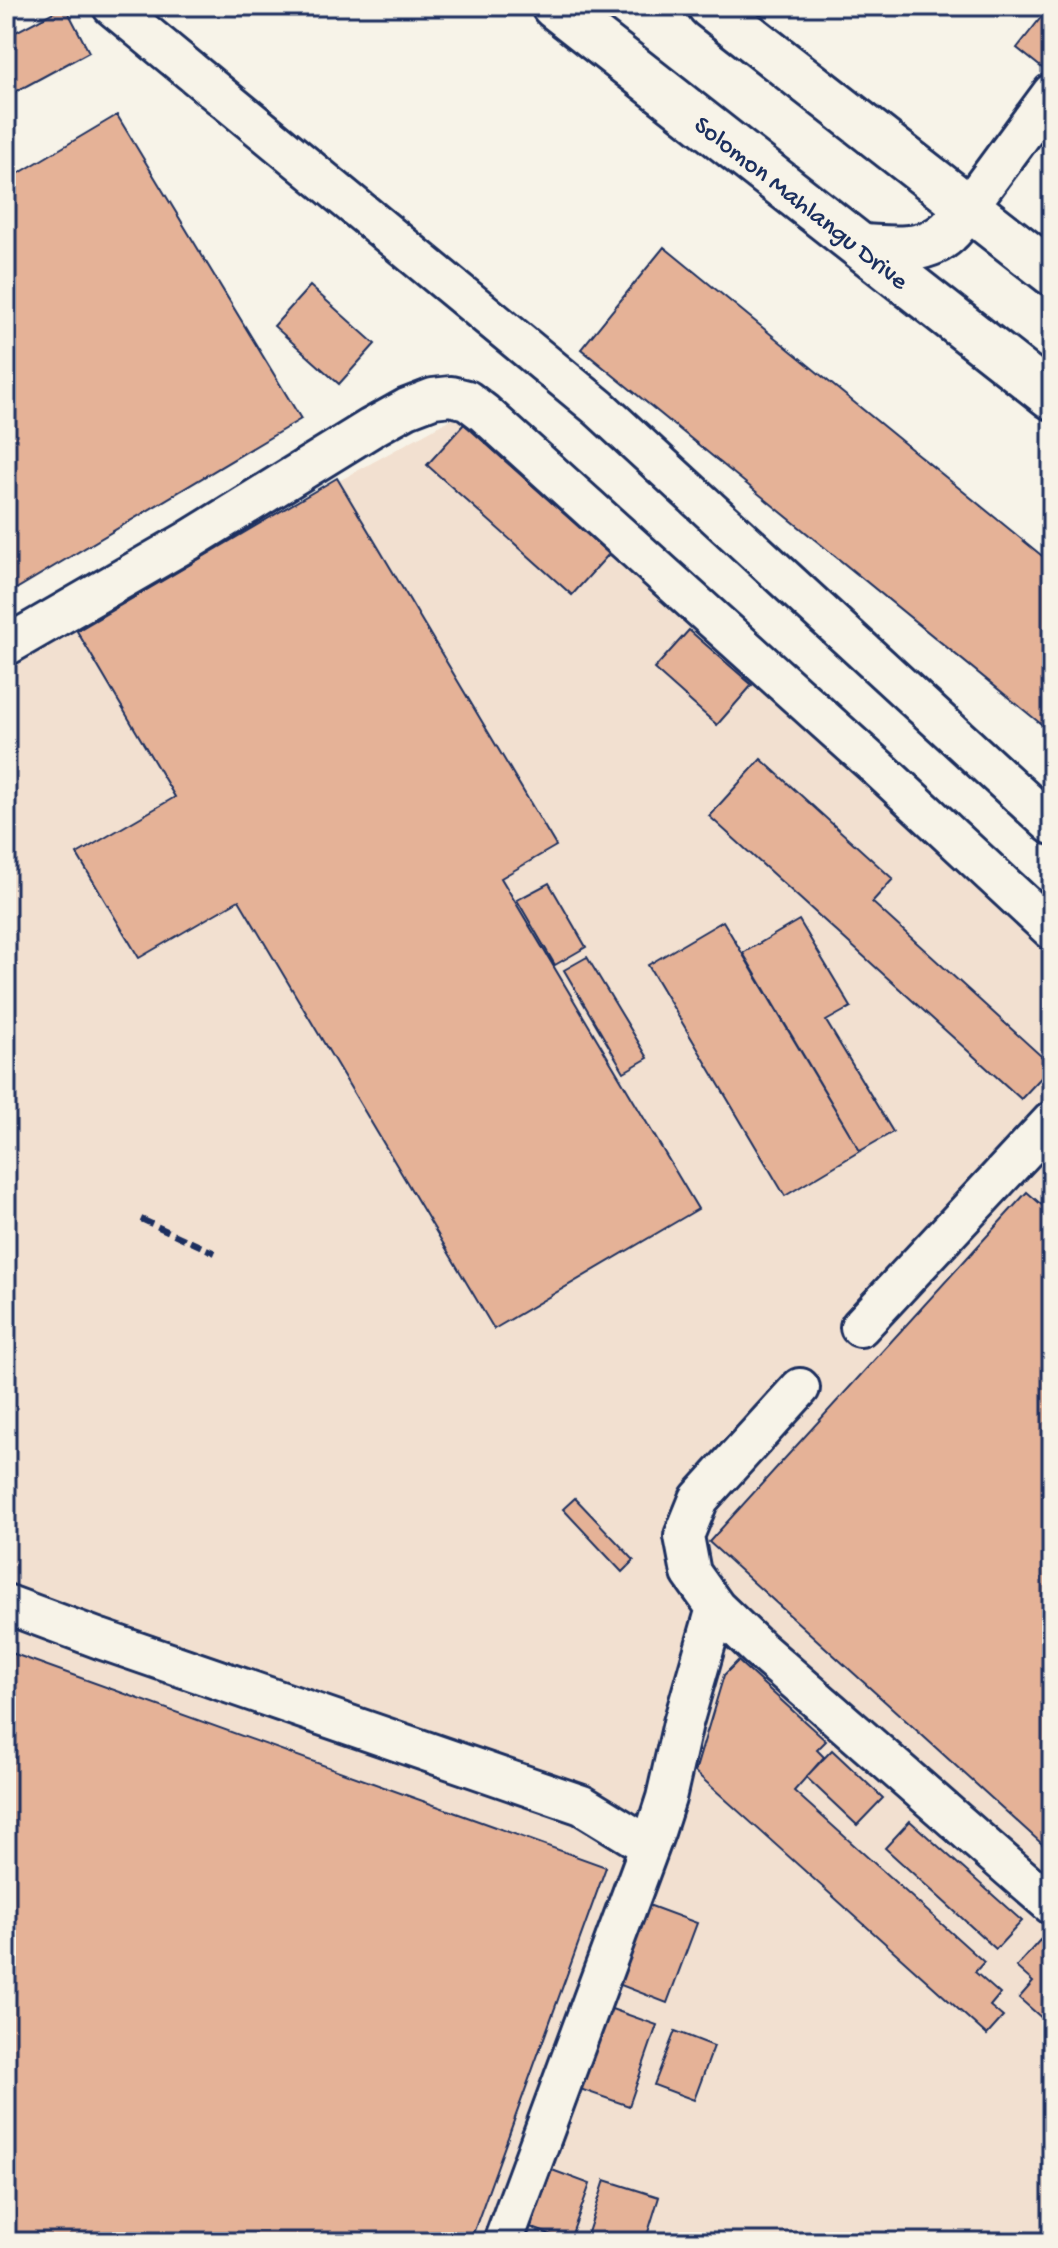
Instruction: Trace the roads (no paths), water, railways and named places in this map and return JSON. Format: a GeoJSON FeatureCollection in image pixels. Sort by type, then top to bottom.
{"type":"FeatureCollection","features":[{"type":"Feature","properties":{"kind":"main road","name":"Solomon Mahlangu Drive"},"geometry":{"type":"LineString","coordinates":[[554,6],[1052,397]]}},
{"type":"Feature","properties":{"kind":"main road"},"geometry":{"type":"LineString","coordinates":[[710,6],[1052,273]]}},
{"type":"Feature","properties":{"kind":"main road"},"geometry":{"type":"LineString","coordinates":[[862,247],[931,245],[949,232],[968,207]]}},
{"type":"Feature","properties":{"kind":"lane"},"geometry":{"type":"LineString","coordinates":[[112,6],[599,408],[1052,825]]}},
{"type":"Feature","properties":{"kind":"lane"},"geometry":{"type":"LineString","coordinates":[[968,207],[1052,93]]}},
{"type":"Feature","properties":{"kind":"lane"},"geometry":{"type":"LineString","coordinates":[[6,646],[188,541],[395,415],[433,398],[451,396],[467,400],[878,768],[1052,930]]}},
{"type":"Feature","properties":{"kind":"lane"},"geometry":{"type":"LineString","coordinates":[[860,1327],[1052,1121]]}},
{"type":"Feature","properties":{"kind":"lane"},"geometry":{"type":"LineString","coordinates":[[800,1388],[699,1499],[684,1536],[691,1573],[716,1608],[758,1648],[1052,1905]]}},
{"type":"Feature","properties":{"kind":"lane"},"geometry":{"type":"LineString","coordinates":[[6,1604],[582,1805],[649,1846]]}},
{"type":"Feature","properties":{"kind":"lane"},"geometry":{"type":"LineString","coordinates":[[503,2242],[666,1798],[683,1723],[716,1608]]}},
{"type":"Feature","properties":{"kind":"railway"},"geometry":{"type":"LineString","coordinates":[[141,1219],[215,1253]]}}]}
